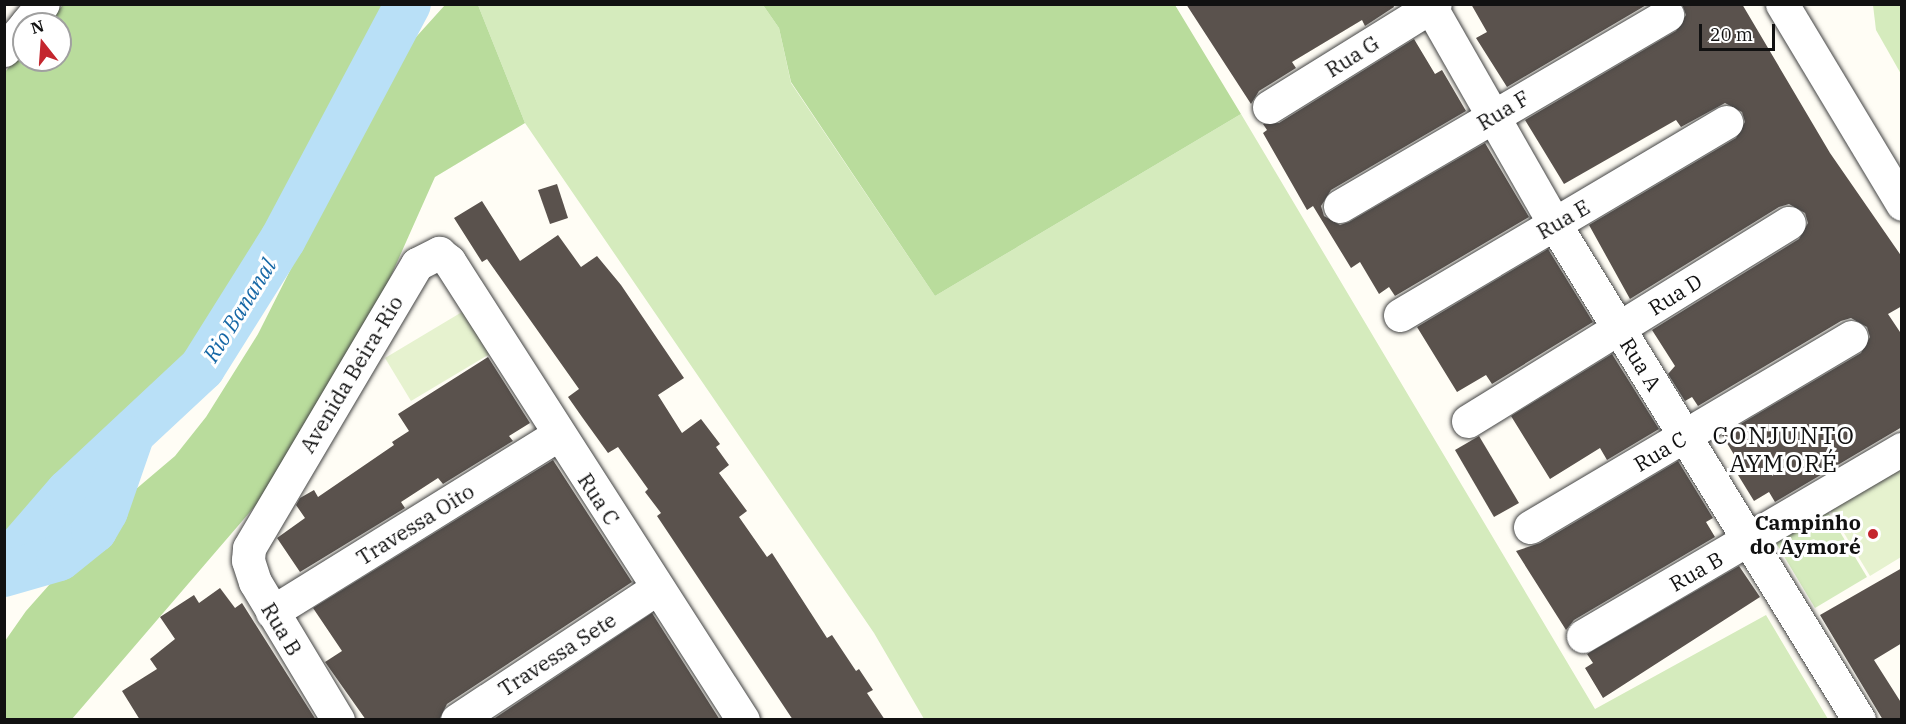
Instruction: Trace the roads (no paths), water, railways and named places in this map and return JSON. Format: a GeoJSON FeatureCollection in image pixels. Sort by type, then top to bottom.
{"type":"FeatureCollection","features":[{"type":"Feature","properties":{"kind":"street"},"geometry":{"type":"LineString","coordinates":[[1782,4],[1902,204]]}},
{"type":"Feature","properties":{"kind":"street","name":"Rua G"},"geometry":{"type":"LineString","coordinates":[[1269,107],[1431,5]]}},
{"type":"Feature","properties":{"kind":"street","name":"Rua A"},"geometry":{"type":"LineString","coordinates":[[1431,5],[1491,116],[1554,223],[1859,720]]}},
{"type":"Feature","properties":{"kind":"street","name":"Rua F"},"geometry":{"type":"LineString","coordinates":[[1340,206],[1667,15]]}},
{"type":"Feature","properties":{"kind":"street","name":"Rua E"},"geometry":{"type":"LineString","coordinates":[[1400,315],[1726,122]]}},
{"type":"Feature","properties":{"kind":"street","name":"Rua D"},"geometry":{"type":"LineString","coordinates":[[1468,421],[1790,223]]}},
{"type":"Feature","properties":{"kind":"street","name":"Avenida Beira-Rio"},"geometry":{"type":"LineString","coordinates":[[256,533],[417,264],[429,255],[442,254],[459,276]]}},
{"type":"Feature","properties":{"kind":"street","name":"Rua C"},"geometry":{"type":"LineString","coordinates":[[459,276],[558,435],[743,720]]}},
{"type":"Feature","properties":{"kind":"street","name":"Rua C"},"geometry":{"type":"LineString","coordinates":[[1530,527],[1851,337]]}},
{"type":"Feature","properties":{"kind":"street","name":"Travessa Oito"},"geometry":{"type":"LineString","coordinates":[[272,612],[558,435]]}},
{"type":"Feature","properties":{"kind":"street","name":"Rua B"},"geometry":{"type":"LineString","coordinates":[[1583,636],[1902,449]]}},
{"type":"Feature","properties":{"kind":"street","name":"Rua B"},"geometry":{"type":"LineString","coordinates":[[256,533],[248,560],[272,612],[338,720]]}},
{"type":"Feature","properties":{"kind":"street","name":"Travessa Sete"},"geometry":{"type":"LineString","coordinates":[[457,720],[657,588]]}},
{"type":"Feature","properties":{"kind":"waterway","name":"Rio Bananal"},"geometry":{"type":"LineString","coordinates":[[4,567],[69,492],[202,368],[283,239],[408,4]]}},
{"type":"Feature","properties":{"kind":"waterway"},"geometry":{"type":"LineString","coordinates":[[4,574],[59,558],[94,530],[105,511],[130,439]]}},
{"type":"Feature","properties":{"kind":"place","name":"Campinho do Aymoré"},"geometry":{"type":"Point","coordinates":[1873,534]}},
{"type":"Feature","properties":{"kind":"district","name":"CONJUNTO AYMORÉ"},"geometry":{"type":"Point","coordinates":[1784,450]}}]}
